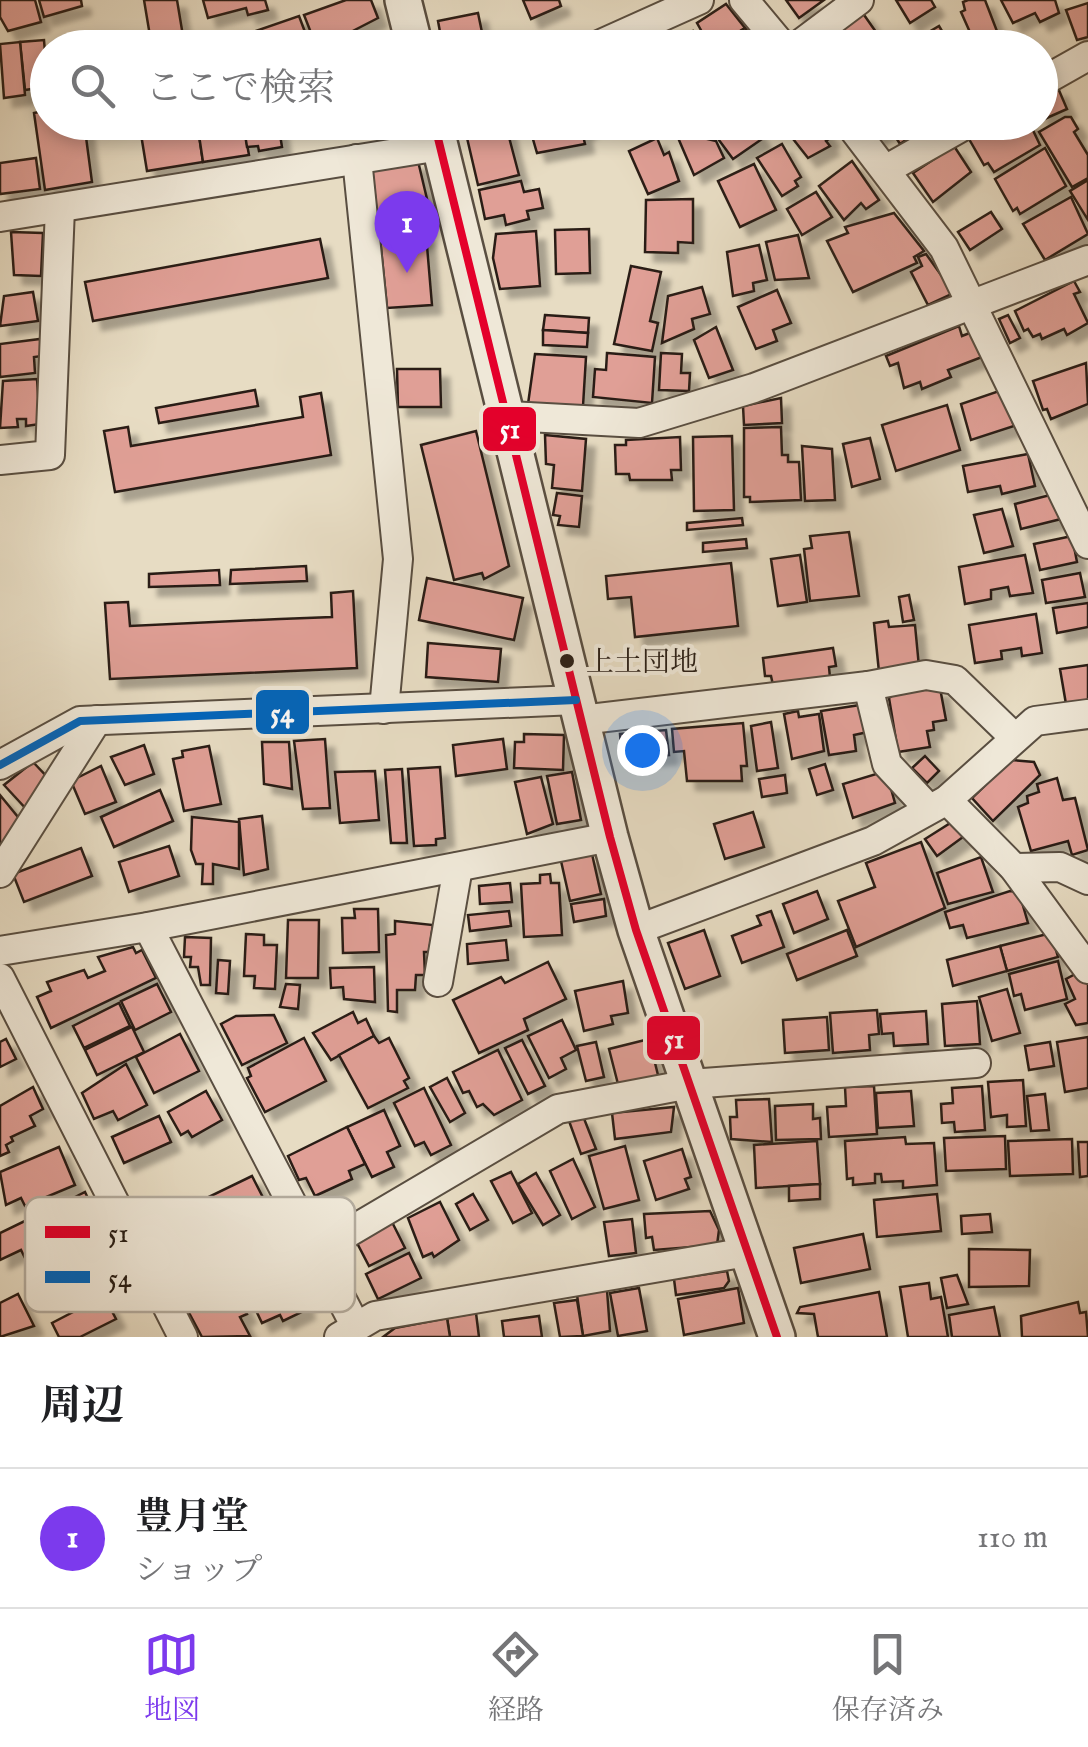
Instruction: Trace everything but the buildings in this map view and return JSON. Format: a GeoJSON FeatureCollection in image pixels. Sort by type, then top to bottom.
{"type":"FeatureCollection","features":[{"type":"Feature","properties":{"kind":"street"},"geometry":{"type":"LineString","coordinates":[[403,0],[410,30]]}},
{"type":"Feature","properties":{"kind":"street"},"geometry":{"type":"LineString","coordinates":[[632,30],[699,0]]}},
{"type":"Feature","properties":{"kind":"street"},"geometry":{"type":"LineString","coordinates":[[744,0],[769,30]]}},
{"type":"Feature","properties":{"kind":"street"},"geometry":{"type":"LineString","coordinates":[[819,30],[859,0]]}},
{"type":"Feature","properties":{"kind":"street"},"geometry":{"type":"LineString","coordinates":[[1058,73],[1088,56]]}},
{"type":"Feature","properties":{"kind":"street"},"geometry":{"type":"LineString","coordinates":[[0,218],[357,159],[418,140]]}},
{"type":"Feature","properties":{"kind":"street"},"geometry":{"type":"LineString","coordinates":[[439,140],[636,930],[777,1337]]}},
{"type":"Feature","properties":{"kind":"street"},"geometry":{"type":"LineString","coordinates":[[863,140],[944,248],[1077,495],[1088,544]]}},
{"type":"Feature","properties":{"kind":"street"},"geometry":{"type":"LineString","coordinates":[[887,169],[938,140]]}},
{"type":"Feature","properties":{"kind":"street"},"geometry":{"type":"LineString","coordinates":[[357,159],[398,559],[384,709]]}},
{"type":"Feature","properties":{"kind":"street"},"geometry":{"type":"LineString","coordinates":[[0,460],[50,456],[60,208]]}},
{"type":"Feature","properties":{"kind":"street"},"geometry":{"type":"LineString","coordinates":[[509,416],[638,423],[754,388],[1088,260]]}},
{"type":"Feature","properties":{"kind":"street"},"geometry":{"type":"LineString","coordinates":[[0,765],[80,721],[384,709],[579,710],[868,686],[926,675],[955,680],[1015,738]]}},
{"type":"Feature","properties":{"kind":"street"},"geometry":{"type":"LineString","coordinates":[[868,686],[887,764],[1014,868],[1086,962]]}},
{"type":"Feature","properties":{"kind":"street"},"geometry":{"type":"LineString","coordinates":[[636,930],[873,841],[938,804],[1035,720],[1088,714]]}},
{"type":"Feature","properties":{"kind":"street"},"geometry":{"type":"LineString","coordinates":[[0,873],[97,720]]}},
{"type":"Feature","properties":{"kind":"street"},"geometry":{"type":"LineString","coordinates":[[0,951],[148,927],[610,837]]}},
{"type":"Feature","properties":{"kind":"street"},"geometry":{"type":"LineString","coordinates":[[438,982],[458,866]]}},
{"type":"Feature","properties":{"kind":"street"},"geometry":{"type":"LineString","coordinates":[[1014,868],[1060,867],[1088,880]]}},
{"type":"Feature","properties":{"kind":"street"},"geometry":{"type":"LineString","coordinates":[[148,927],[289,1197]]}},
{"type":"Feature","properties":{"kind":"street"},"geometry":{"type":"LineString","coordinates":[[0,978],[112,1197]]}},
{"type":"Feature","properties":{"kind":"street"},"geometry":{"type":"LineString","coordinates":[[355,1229],[558,1109],[690,1084],[976,1063]]}},
{"type":"Feature","properties":{"kind":"street"},"geometry":{"type":"LineString","coordinates":[[347,1331],[375,1316],[747,1252]]}},
{"type":"Feature","properties":{"kind":"street"},"geometry":{"type":"LineString","coordinates":[[170,1312],[183,1337]]}},
{"type":"Feature","properties":{"kind":"transit line","name":"51"},"geometry":{"type":"LineString","coordinates":[[438,140],[636,930],[777,1337]]}},
{"type":"Feature","properties":{"kind":"transit line","name":"54"},"geometry":{"type":"LineString","coordinates":[[0,765],[80,721],[576,700]]}},
{"type":"Feature","properties":{"kind":"place","name":"豊月堂"},"geometry":{"type":"Point","coordinates":[407,273]}},
{"type":"Feature","properties":{"kind":"place","name":"上土団地"},"geometry":{"type":"Point","coordinates":[567,661]}}]}
